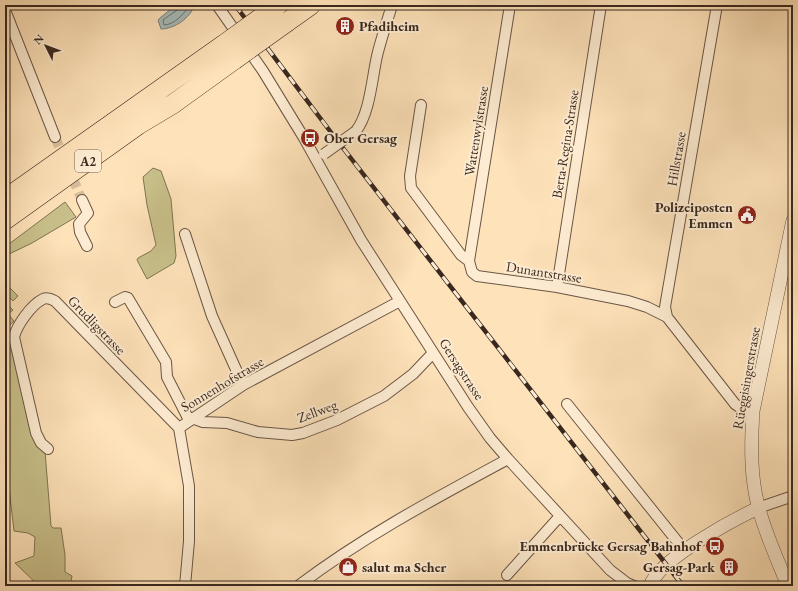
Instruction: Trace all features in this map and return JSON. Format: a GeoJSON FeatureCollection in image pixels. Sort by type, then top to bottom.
{"type":"FeatureCollection","features":[{"type":"Feature","properties":{"kind":"highway","name":"A2"},"geometry":{"type":"LineString","coordinates":[[5,220],[138,125],[173,104],[311,5]]}},
{"type":"Feature","properties":{"kind":"highway","name":"A2"},"geometry":{"type":"LineString","coordinates":[[5,198],[278,6]]}},
{"type":"Feature","properties":{"kind":"highway"},"geometry":{"type":"LineString","coordinates":[[5,234],[28,215],[153,125],[173,104]]}},
{"type":"Feature","properties":{"kind":"highway"},"geometry":{"type":"LineString","coordinates":[[5,184],[52,152],[71,151]]}},
{"type":"Feature","properties":{"kind":"street","name":"Gersagstrasse"},"geometry":{"type":"LineString","coordinates":[[217,5],[262,71],[304,138],[320,157],[361,240],[433,353],[490,438],[610,570],[627,583],[634,586]]}},
{"type":"Feature","properties":{"kind":"street"},"geometry":{"type":"LineString","coordinates":[[320,157],[356,131],[360,126],[365,113],[377,56],[392,5]]}},
{"type":"Feature","properties":{"kind":"street","name":"Wattenwylstrasse"},"geometry":{"type":"LineString","coordinates":[[469,260],[510,5]]}},
{"type":"Feature","properties":{"kind":"street","name":"Berta-Regina-Strasse"},"geometry":{"type":"LineString","coordinates":[[557,288],[601,5]]}},
{"type":"Feature","properties":{"kind":"street","name":"Hillstrasse"},"geometry":{"type":"LineString","coordinates":[[666,317],[667,299],[717,5]]}},
{"type":"Feature","properties":{"kind":"street"},"geometry":{"type":"LineString","coordinates":[[5,10],[55,136]]}},
{"type":"Feature","properties":{"kind":"street","name":"Dunantstrasse"},"geometry":{"type":"LineString","coordinates":[[421,105],[410,176],[411,188],[461,255],[469,260],[472,272],[477,276],[557,288],[628,301],[647,307],[666,317],[735,404],[742,410],[754,411]]}},
{"type":"Feature","properties":{"kind":"street"},"geometry":{"type":"LineString","coordinates":[[82,200],[88,213],[79,224],[80,232],[87,246]]}},
{"type":"Feature","properties":{"kind":"street","name":"Rüeggisingerstrasse"},"geometry":{"type":"LineString","coordinates":[[788,586],[758,508],[752,456],[754,411],[793,220]]}},
{"type":"Feature","properties":{"kind":"street"},"geometry":{"type":"LineString","coordinates":[[186,234],[212,316],[243,385]]}},
{"type":"Feature","properties":{"kind":"street"},"geometry":{"type":"LineString","coordinates":[[115,302],[125,297],[128,298],[166,362],[167,377],[191,419]]}},
{"type":"Feature","properties":{"kind":"street","name":"Grudligstrasse"},"geometry":{"type":"LineString","coordinates":[[48,449],[41,443],[36,433],[14,337],[16,327],[21,320],[43,299],[49,298],[55,301],[179,428]]}},
{"type":"Feature","properties":{"kind":"street","name":"Sonnenhofstrasse"},"geometry":{"type":"LineString","coordinates":[[185,586],[189,541],[189,486],[179,428],[243,385],[400,301]]}},
{"type":"Feature","properties":{"kind":"street","name":"Zellweg"},"geometry":{"type":"LineString","coordinates":[[191,419],[203,422],[227,423],[258,432],[292,435],[302,433],[337,420],[384,396],[413,374],[433,353]]}},
{"type":"Feature","properties":{"kind":"street"},"geometry":{"type":"LineString","coordinates":[[567,404],[685,551]]}},
{"type":"Feature","properties":{"kind":"street"},"geometry":{"type":"LineString","coordinates":[[298,586],[362,541],[445,492],[508,459]]}},
{"type":"Feature","properties":{"kind":"street"},"geometry":{"type":"LineString","coordinates":[[650,586],[661,570],[685,551],[731,521],[758,508],[793,496]]}},
{"type":"Feature","properties":{"kind":"street"},"geometry":{"type":"LineString","coordinates":[[507,575],[560,516]]}},
{"type":"Feature","properties":{"kind":"shaded area"},"geometry":{"type":"Polygon","coordinates":[[[153,168],[161,171],[171,199],[176,256],[174,263],[147,279],[137,260],[151,251],[156,245],[147,205],[143,177],[153,168]]]}},
{"type":"Feature","properties":{"kind":"shaded area"},"geometry":{"type":"Polygon","coordinates":[[[65,202],[76,217],[32,243],[5,256],[5,247],[65,202]]]}},
{"type":"Feature","properties":{"kind":"shaded area"},"geometry":{"type":"Polygon","coordinates":[[[5,283],[18,296],[13,301],[8,296],[5,299],[5,283]]]}},
{"type":"Feature","properties":{"kind":"shaded area"},"geometry":{"type":"Polygon","coordinates":[[[5,302],[13,310],[8,314],[14,321],[9,326],[14,349],[45,451],[51,526],[53,528],[61,528],[65,555],[65,572],[72,576],[70,586],[39,586],[15,563],[34,556],[35,537],[28,533],[14,531],[5,453],[5,302]]]}},
{"type":"Feature","properties":{"kind":"water"},"geometry":{"type":"Polygon","coordinates":[[[176,5],[194,5],[186,18],[181,22],[166,29],[161,29],[158,20],[176,5]]]}},
{"type":"Feature","properties":{"kind":"tunnel"},"geometry":{"type":"LineString","coordinates":[[55,137],[82,200]]}},
{"type":"Feature","properties":{"kind":"railway"},"geometry":{"type":"LineString","coordinates":[[235,5],[336,139],[683,586]]}},
{"type":"Feature","properties":{"kind":"place","name":"Pfadiheim"},"geometry":{"type":"Point","coordinates":[345,26]}},
{"type":"Feature","properties":{"kind":"place","name":"Ober Gersag"},"geometry":{"type":"Point","coordinates":[310,138]}},
{"type":"Feature","properties":{"kind":"place","name":"Polizeiposten Emmen"},"geometry":{"type":"Point","coordinates":[747,215]}},
{"type":"Feature","properties":{"kind":"place","name":"Emmenbrücke Gersag Bahnhof"},"geometry":{"type":"Point","coordinates":[715,546]}},
{"type":"Feature","properties":{"kind":"place","name":"salut ma Scher"},"geometry":{"type":"Point","coordinates":[348,567]}},
{"type":"Feature","properties":{"kind":"place","name":"Gersag-Park"},"geometry":{"type":"Point","coordinates":[729,567]}}]}
